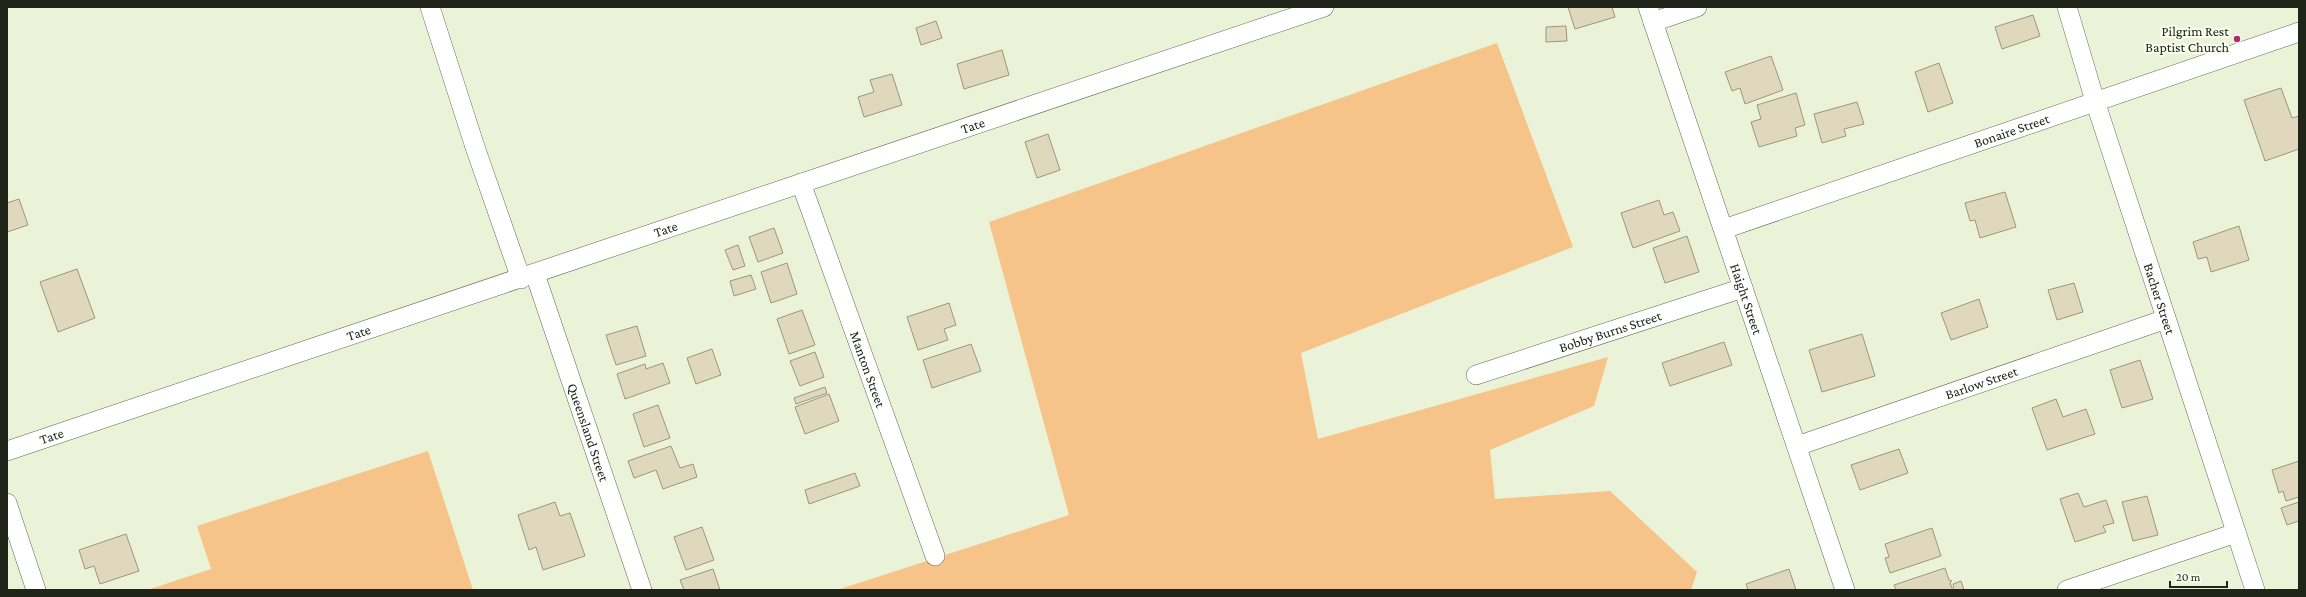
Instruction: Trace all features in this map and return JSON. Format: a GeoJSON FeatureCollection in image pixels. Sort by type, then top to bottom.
{"type":"FeatureCollection","features":[{"type":"Feature","properties":{"kind":"street","name":"Queensland Street"},"geometry":{"type":"LineString","coordinates":[[430,7],[475,147],[528,276],[642,590]]}},
{"type":"Feature","properties":{"kind":"street","name":"Tate"},"geometry":{"type":"LineString","coordinates":[[7,451],[257,365],[528,276],[1324,7]]}},
{"type":"Feature","properties":{"kind":"street"},"geometry":{"type":"LineString","coordinates":[[1651,14],[1697,7]]}},
{"type":"Feature","properties":{"kind":"street","name":"Bacher Street"},"geometry":{"type":"LineString","coordinates":[[2067,7],[2095,101],[2255,590]]}},
{"type":"Feature","properties":{"kind":"street","name":"Haight Street"},"geometry":{"type":"LineString","coordinates":[[1651,14],[1845,590]]}},
{"type":"Feature","properties":{"kind":"street","name":"Bonaire Street"},"geometry":{"type":"LineString","coordinates":[[1724,229],[2299,32]]}},
{"type":"Feature","properties":{"kind":"street","name":"Manton Street"},"geometry":{"type":"LineString","coordinates":[[801,183],[935,556]]}},
{"type":"Feature","properties":{"kind":"street","name":"Bobby Burns Street"},"geometry":{"type":"LineString","coordinates":[[1476,375],[1743,288]]}},
{"type":"Feature","properties":{"kind":"street","name":"Barlow Street"},"geometry":{"type":"LineString","coordinates":[[1797,446],[2166,319]]}},
{"type":"Feature","properties":{"kind":"street"},"geometry":{"type":"LineString","coordinates":[[7,503],[36,590]]}},
{"type":"Feature","properties":{"kind":"street"},"geometry":{"type":"LineString","coordinates":[[2067,590],[2236,533]]}},
{"type":"Feature","properties":{"kind":"shaded area"},"geometry":{"type":"Polygon","coordinates":[[[1497,43],[1573,247],[1301,353],[1318,439],[1608,357],[1594,406],[1490,450],[1495,499],[1610,491],[1697,572],[1691,590],[837,590],[1069,515],[989,222],[1497,43]]]}},
{"type":"Feature","properties":{"kind":"shaded area"},"geometry":{"type":"Polygon","coordinates":[[[428,451],[473,590],[147,590],[211,569],[197,526],[428,451]]]}},
{"type":"Feature","properties":{"kind":"building"},"geometry":{"type":"Polygon","coordinates":[[[1568,7],[1612,7],[1615,17],[1575,29],[1568,7]]]}},
{"type":"Feature","properties":{"kind":"building"},"geometry":{"type":"Polygon","coordinates":[[[2033,15],[2040,36],[2002,49],[1995,27],[2033,15]]]}},
{"type":"Feature","properties":{"kind":"building"},"geometry":{"type":"Polygon","coordinates":[[[936,21],[942,38],[921,45],[916,28],[936,21]]]}},
{"type":"Feature","properties":{"kind":"building"},"geometry":{"type":"Polygon","coordinates":[[[1566,26],[1567,41],[1546,42],[1546,27],[1566,26]]]}},
{"type":"Feature","properties":{"kind":"building"},"geometry":{"type":"Polygon","coordinates":[[[1002,50],[1009,75],[964,89],[957,64],[1002,50]]]}},
{"type":"Feature","properties":{"kind":"building"},"geometry":{"type":"Polygon","coordinates":[[[1771,56],[1783,90],[1745,104],[1740,88],[1732,91],[1725,72],[1771,56]]]}},
{"type":"Feature","properties":{"kind":"building"},"geometry":{"type":"Polygon","coordinates":[[[1939,63],[1953,103],[1928,112],[1915,72],[1939,63]]]}},
{"type":"Feature","properties":{"kind":"building"},"geometry":{"type":"Polygon","coordinates":[[[892,74],[902,105],[864,117],[858,97],[874,92],[870,80],[892,74]]]}},
{"type":"Feature","properties":{"kind":"building"},"geometry":{"type":"Polygon","coordinates":[[[2281,88],[2292,118],[2299,116],[2299,149],[2265,161],[2244,100],[2281,88]]]}},
{"type":"Feature","properties":{"kind":"building"},"geometry":{"type":"Polygon","coordinates":[[[1796,93],[1805,125],[1795,128],[1797,136],[1759,147],[1751,122],[1761,119],[1757,105],[1796,93]]]}},
{"type":"Feature","properties":{"kind":"building"},"geometry":{"type":"Polygon","coordinates":[[[1857,102],[1864,124],[1844,129],[1846,136],[1822,143],[1814,114],[1857,102]]]}},
{"type":"Feature","properties":{"kind":"building"},"geometry":{"type":"Polygon","coordinates":[[[1048,134],[1060,170],[1037,178],[1025,142],[1048,134]]]}},
{"type":"Feature","properties":{"kind":"building"},"geometry":{"type":"Polygon","coordinates":[[[2005,192],[2016,227],[1980,238],[1975,220],[1970,221],[1965,203],[2005,192]]]}},
{"type":"Feature","properties":{"kind":"building"},"geometry":{"type":"Polygon","coordinates":[[[19,199],[28,225],[7,232],[7,203],[19,199]]]}},
{"type":"Feature","properties":{"kind":"building"},"geometry":{"type":"Polygon","coordinates":[[[1659,200],[1664,215],[1673,212],[1680,231],[1633,248],[1621,213],[1659,200]]]}},
{"type":"Feature","properties":{"kind":"building"},"geometry":{"type":"Polygon","coordinates":[[[2239,226],[2249,260],[2211,272],[2207,257],[2198,259],[2193,242],[2239,226]]]}},
{"type":"Feature","properties":{"kind":"building"},"geometry":{"type":"Polygon","coordinates":[[[774,228],[783,253],[758,262],[749,237],[774,228]]]}},
{"type":"Feature","properties":{"kind":"building"},"geometry":{"type":"Polygon","coordinates":[[[1687,236],[1699,272],[1665,283],[1653,248],[1687,236]]]}},
{"type":"Feature","properties":{"kind":"building"},"geometry":{"type":"Polygon","coordinates":[[[738,245],[745,266],[733,270],[725,250],[738,245]]]}},
{"type":"Feature","properties":{"kind":"building"},"geometry":{"type":"Polygon","coordinates":[[[787,263],[797,294],[771,303],[761,272],[787,263]]]}},
{"type":"Feature","properties":{"kind":"building"},"geometry":{"type":"Polygon","coordinates":[[[77,269],[95,318],[58,332],[40,282],[77,269]]]}},
{"type":"Feature","properties":{"kind":"building"},"geometry":{"type":"Polygon","coordinates":[[[751,275],[756,289],[734,296],[730,281],[751,275]]]}},
{"type":"Feature","properties":{"kind":"building"},"geometry":{"type":"Polygon","coordinates":[[[2074,283],[2083,312],[2057,320],[2048,290],[2074,283]]]}},
{"type":"Feature","properties":{"kind":"building"},"geometry":{"type":"Polygon","coordinates":[[[1979,299],[1988,327],[1951,340],[1941,313],[1979,299]]]}},
{"type":"Feature","properties":{"kind":"building"},"geometry":{"type":"Polygon","coordinates":[[[949,303],[956,325],[944,329],[948,340],[918,350],[907,317],[949,303]]]}},
{"type":"Feature","properties":{"kind":"building"},"geometry":{"type":"Polygon","coordinates":[[[802,310],[815,345],[789,354],[777,319],[802,310]]]}},
{"type":"Feature","properties":{"kind":"building"},"geometry":{"type":"Polygon","coordinates":[[[637,326],[646,356],[616,365],[606,335],[637,326]]]}},
{"type":"Feature","properties":{"kind":"building"},"geometry":{"type":"Polygon","coordinates":[[[1862,334],[1875,376],[1822,392],[1809,350],[1862,334]]]}},
{"type":"Feature","properties":{"kind":"building"},"geometry":{"type":"Polygon","coordinates":[[[1724,342],[1732,365],[1670,386],[1662,363],[1724,342]]]}},
{"type":"Feature","properties":{"kind":"building"},"geometry":{"type":"Polygon","coordinates":[[[971,344],[981,371],[932,388],[923,360],[971,344]]]}},
{"type":"Feature","properties":{"kind":"building"},"geometry":{"type":"Polygon","coordinates":[[[712,349],[721,375],[696,384],[687,358],[712,349]]]}},
{"type":"Feature","properties":{"kind":"building"},"geometry":{"type":"Polygon","coordinates":[[[815,352],[824,377],[800,386],[790,361],[815,352]]]}},
{"type":"Feature","properties":{"kind":"building"},"geometry":{"type":"Polygon","coordinates":[[[2140,360],[2153,399],[2122,408],[2110,370],[2140,360]]]}},
{"type":"Feature","properties":{"kind":"building"},"geometry":{"type":"Polygon","coordinates":[[[663,363],[670,383],[625,399],[617,374],[645,364],[646,369],[663,363]]]}},
{"type":"Feature","properties":{"kind":"building"},"geometry":{"type":"Polygon","coordinates":[[[825,387],[827,393],[796,404],[794,398],[825,387]]]}},
{"type":"Feature","properties":{"kind":"building"},"geometry":{"type":"Polygon","coordinates":[[[829,394],[839,421],[805,434],[795,407],[829,394]]]}},
{"type":"Feature","properties":{"kind":"building"},"geometry":{"type":"Polygon","coordinates":[[[2056,399],[2063,417],[2086,409],[2095,434],[2047,450],[2032,408],[2056,399]]]}},
{"type":"Feature","properties":{"kind":"building"},"geometry":{"type":"Polygon","coordinates":[[[658,405],[670,438],[644,447],[633,414],[658,405]]]}},
{"type":"Feature","properties":{"kind":"building"},"geometry":{"type":"Polygon","coordinates":[[[671,446],[680,468],[693,464],[697,477],[663,489],[656,470],[634,478],[628,461],[671,446]]]}},
{"type":"Feature","properties":{"kind":"building"},"geometry":{"type":"Polygon","coordinates":[[[1899,449],[1908,473],[1860,490],[1851,465],[1899,449]]]}},
{"type":"Feature","properties":{"kind":"building"},"geometry":{"type":"Polygon","coordinates":[[[2299,461],[2299,497],[2286,501],[2283,491],[2279,493],[2272,470],[2299,461]]]}},
{"type":"Feature","properties":{"kind":"building"},"geometry":{"type":"Polygon","coordinates":[[[855,473],[860,486],[809,504],[805,490],[855,473]]]}},
{"type":"Feature","properties":{"kind":"building"},"geometry":{"type":"Polygon","coordinates":[[[2078,493],[2084,507],[2106,500],[2114,523],[2103,526],[2106,532],[2075,542],[2060,499],[2078,493]]]}},
{"type":"Feature","properties":{"kind":"building"},"geometry":{"type":"Polygon","coordinates":[[[2147,496],[2158,535],[2133,541],[2122,502],[2147,496]]]}},
{"type":"Feature","properties":{"kind":"building"},"geometry":{"type":"Polygon","coordinates":[[[555,502],[560,516],[570,513],[585,556],[543,570],[536,547],[529,550],[518,515],[555,502]]]}},
{"type":"Feature","properties":{"kind":"building"},"geometry":{"type":"Polygon","coordinates":[[[2299,502],[2299,521],[2287,525],[2281,508],[2299,502]]]}},
{"type":"Feature","properties":{"kind":"building"},"geometry":{"type":"Polygon","coordinates":[[[702,527],[714,560],[686,570],[674,537],[702,527]]]}},
{"type":"Feature","properties":{"kind":"building"},"geometry":{"type":"Polygon","coordinates":[[[1932,528],[1941,556],[1890,573],[1885,558],[1889,557],[1885,544],[1932,528]]]}},
{"type":"Feature","properties":{"kind":"building"},"geometry":{"type":"Polygon","coordinates":[[[126,534],[139,571],[100,584],[94,566],[85,569],[79,550],[126,534]]]}},
{"type":"Feature","properties":{"kind":"building"},"geometry":{"type":"Polygon","coordinates":[[[1945,568],[1949,580],[1952,581],[1950,583],[1952,588],[1954,587],[1953,584],[1961,581],[1964,590],[1896,590],[1894,585],[1945,568]]]}},
{"type":"Feature","properties":{"kind":"building"},"geometry":{"type":"Polygon","coordinates":[[[713,569],[720,590],[684,590],[680,580],[713,569]]]}},
{"type":"Feature","properties":{"kind":"building"},"geometry":{"type":"Polygon","coordinates":[[[1789,569],[1796,590],[1748,590],[1746,584],[1789,569]]]}},
{"type":"Feature","properties":{"kind":"place","name":"Pilgrim Rest Baptist Church"},"geometry":{"type":"Point","coordinates":[2237,39]}}]}
